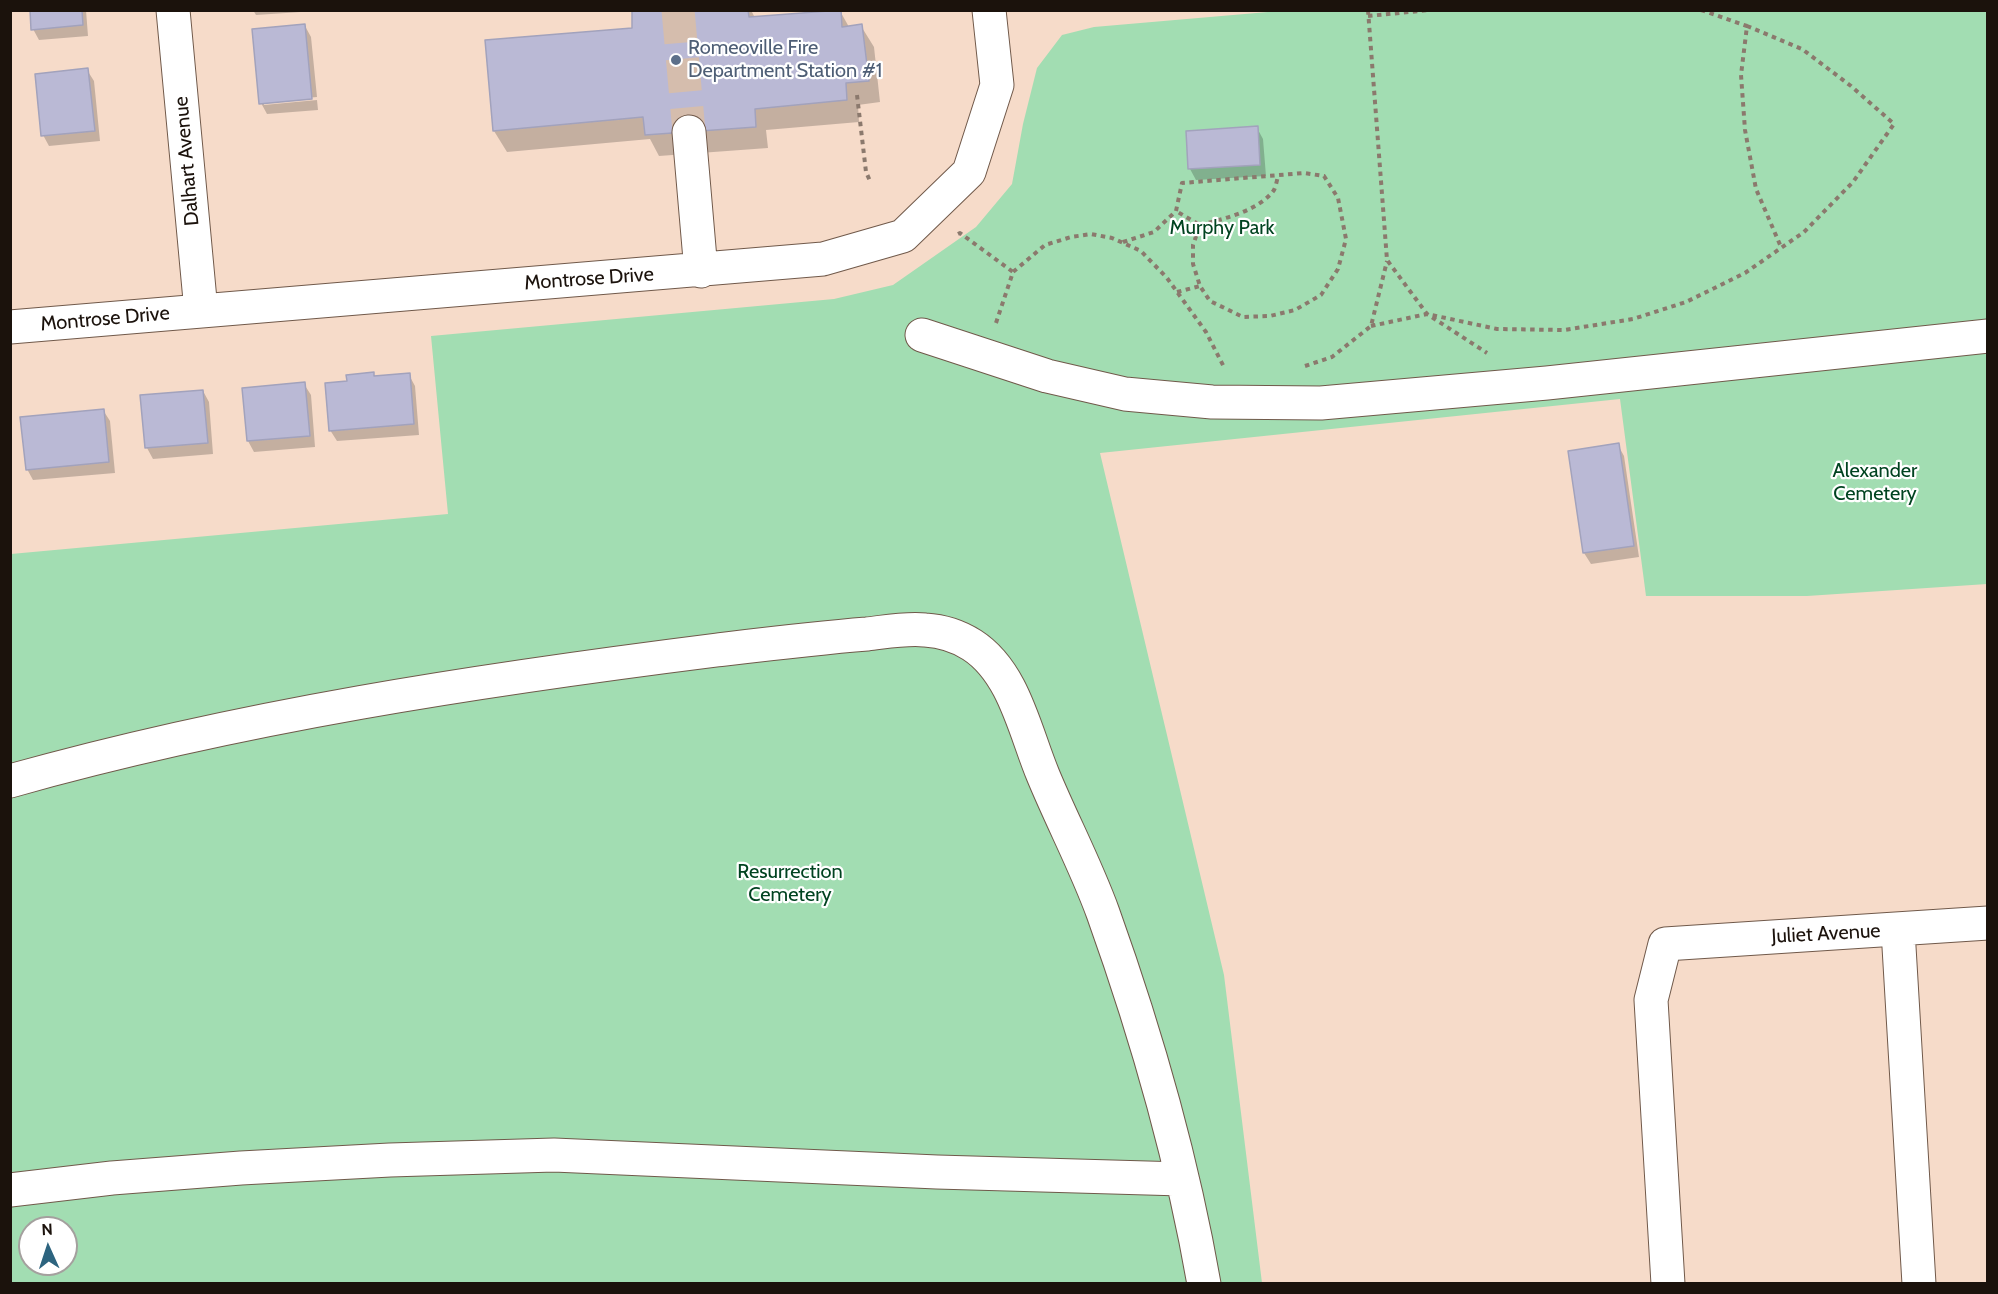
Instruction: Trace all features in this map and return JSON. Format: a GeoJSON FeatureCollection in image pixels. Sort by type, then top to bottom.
{"type":"FeatureCollection","features":[{"type":"Feature","properties":{"kind":"street","name":"Dalhart Avenue"},"geometry":{"type":"LineString","coordinates":[[173,10],[201,311]]}},
{"type":"Feature","properties":{"kind":"street","name":"Montrose Drive"},"geometry":{"type":"LineString","coordinates":[[10,327],[824,259],[903,236],[969,172],[997,85],[989,11],[994,10]]}},
{"type":"Feature","properties":{"kind":"street"},"geometry":{"type":"LineString","coordinates":[[689,132],[701,271]]}},
{"type":"Feature","properties":{"kind":"street"},"geometry":{"type":"LineString","coordinates":[[922,336],[1047,376],[1125,394],[1212,402],[1321,403],[1511,387],[1988,336]]}},
{"type":"Feature","properties":{"kind":"street"},"geometry":{"type":"LineString","coordinates":[[10,781],[95,757],[214,731],[344,704],[488,681],[802,639],[922,629],[951,634],[974,646],[994,666],[1008,687],[1102,909],[1149,1052],[1197,1239],[1204,1284]]}},
{"type":"Feature","properties":{"kind":"street","name":"Juliet Avenue"},"geometry":{"type":"LineString","coordinates":[[1668,1284],[1651,1000],[1665,944],[1988,923]]}},
{"type":"Feature","properties":{"kind":"street"},"geometry":{"type":"LineString","coordinates":[[1898,930],[1919,1284]]}},
{"type":"Feature","properties":{"kind":"street"},"geometry":{"type":"LineString","coordinates":[[10,1190],[112,1178],[242,1168],[390,1160],[554,1155],[937,1172],[1182,1179]]}},
{"type":"Feature","properties":{"kind":"path"},"geometry":{"type":"LineString","coordinates":[[1371,326],[1387,260],[1368,13],[1430,10]]}},
{"type":"Feature","properties":{"kind":"path"},"geometry":{"type":"LineString","coordinates":[[1303,366],[1332,357],[1371,326],[1427,315],[1497,329],[1520,330],[1564,330],[1633,320],[1686,302],[1745,273],[1804,232],[1853,182],[1894,124],[1851,86],[1802,49],[1701,10]]}},
{"type":"Feature","properties":{"kind":"path"},"geometry":{"type":"LineString","coordinates":[[1747,26],[1741,75],[1744,130],[1756,189],[1781,247]]}},
{"type":"Feature","properties":{"kind":"path"},"geometry":{"type":"LineString","coordinates":[[857,95],[866,171],[870,181]]}},
{"type":"Feature","properties":{"kind":"path"},"geometry":{"type":"LineString","coordinates":[[1123,242],[1154,232],[1176,210],[1182,183],[1304,173],[1324,176],[1338,198],[1346,239],[1338,269],[1321,295],[1295,310],[1270,316],[1243,317],[1210,301],[1200,286],[1193,264],[1193,245],[1200,225]]}},
{"type":"Feature","properties":{"kind":"path"},"geometry":{"type":"LineString","coordinates":[[1176,210],[1200,225],[1235,217],[1257,204],[1275,189],[1278,176]]}},
{"type":"Feature","properties":{"kind":"path"},"geometry":{"type":"LineString","coordinates":[[951,238],[960,233],[1013,272]]}},
{"type":"Feature","properties":{"kind":"path"},"geometry":{"type":"LineString","coordinates":[[987,356],[1000,305],[1013,272],[1045,245],[1091,234],[1112,237],[1141,251],[1177,292],[1206,332],[1232,384],[1212,402]]}},
{"type":"Feature","properties":{"kind":"path"},"geometry":{"type":"LineString","coordinates":[[1387,260],[1427,315],[1489,354]]}},
{"type":"Feature","properties":{"kind":"path"},"geometry":{"type":"LineString","coordinates":[[1177,292],[1200,286]]}},
{"type":"Feature","properties":{"kind":"green space","name":"Resurrection Cemetery"},"geometry":{"type":"Polygon","coordinates":[[[1291,10],[1987,11],[1987,584],[1807,596],[1646,596],[1620,399],[1100,453],[1224,975],[1262,1283],[11,1284],[11,554],[448,514],[431,336],[834,299],[893,285],[976,227],[1012,184],[1023,124],[1037,68],[1062,35],[1094,27],[1291,10]]]}},
{"type":"Feature","properties":{"kind":"building"},"geometry":{"type":"Polygon","coordinates":[[[30,10],[82,10],[83,25],[31,30],[30,10]]]}},
{"type":"Feature","properties":{"kind":"building","name":"Romeoville Fire Department Station #1"},"geometry":{"type":"Polygon","coordinates":[[[632,10],[748,10],[749,17],[841,10],[842,27],[862,24],[869,81],[846,83],[847,100],[755,109],[756,127],[645,135],[643,117],[493,131],[485,40],[632,28],[632,10]]]}},
{"type":"Feature","properties":{"kind":"building"},"geometry":{"type":"Polygon","coordinates":[[[305,24],[312,99],[259,104],[252,29],[305,24]]]}},
{"type":"Feature","properties":{"kind":"building"},"geometry":{"type":"Polygon","coordinates":[[[88,68],[95,131],[41,136],[35,74],[88,68]]]}},
{"type":"Feature","properties":{"kind":"building"},"geometry":{"type":"Polygon","coordinates":[[[1258,126],[1260,165],[1188,169],[1186,131],[1258,126]]]}},
{"type":"Feature","properties":{"kind":"building"},"geometry":{"type":"Polygon","coordinates":[[[374,372],[374,376],[410,373],[414,424],[329,431],[325,383],[347,381],[346,375],[374,372]]]}},
{"type":"Feature","properties":{"kind":"building"},"geometry":{"type":"Polygon","coordinates":[[[305,382],[310,436],[247,441],[242,388],[305,382]]]}},
{"type":"Feature","properties":{"kind":"building"},"geometry":{"type":"Polygon","coordinates":[[[203,390],[208,443],[145,448],[140,395],[203,390]]]}},
{"type":"Feature","properties":{"kind":"building"},"geometry":{"type":"Polygon","coordinates":[[[104,409],[109,462],[26,470],[20,417],[104,409]]]}},
{"type":"Feature","properties":{"kind":"building"},"geometry":{"type":"Polygon","coordinates":[[[1619,443],[1634,546],[1583,553],[1568,451],[1619,443]]]}},
{"type":"Feature","properties":{"kind":"tunnel"},"geometry":{"type":"LineString","coordinates":[[678,10],[689,132]]}},
{"type":"Feature","properties":{"kind":"place","name":"Romeoville Fire Department Station #1"},"geometry":{"type":"Point","coordinates":[676,60]}},
{"type":"Feature","properties":{"kind":"park label","name":"Murphy Park"},"geometry":{"type":"Point","coordinates":[1222,228]}},
{"type":"Feature","properties":{"kind":"park label","name":"Alexander Cemetery"},"geometry":{"type":"Point","coordinates":[1875,482]}}]}
